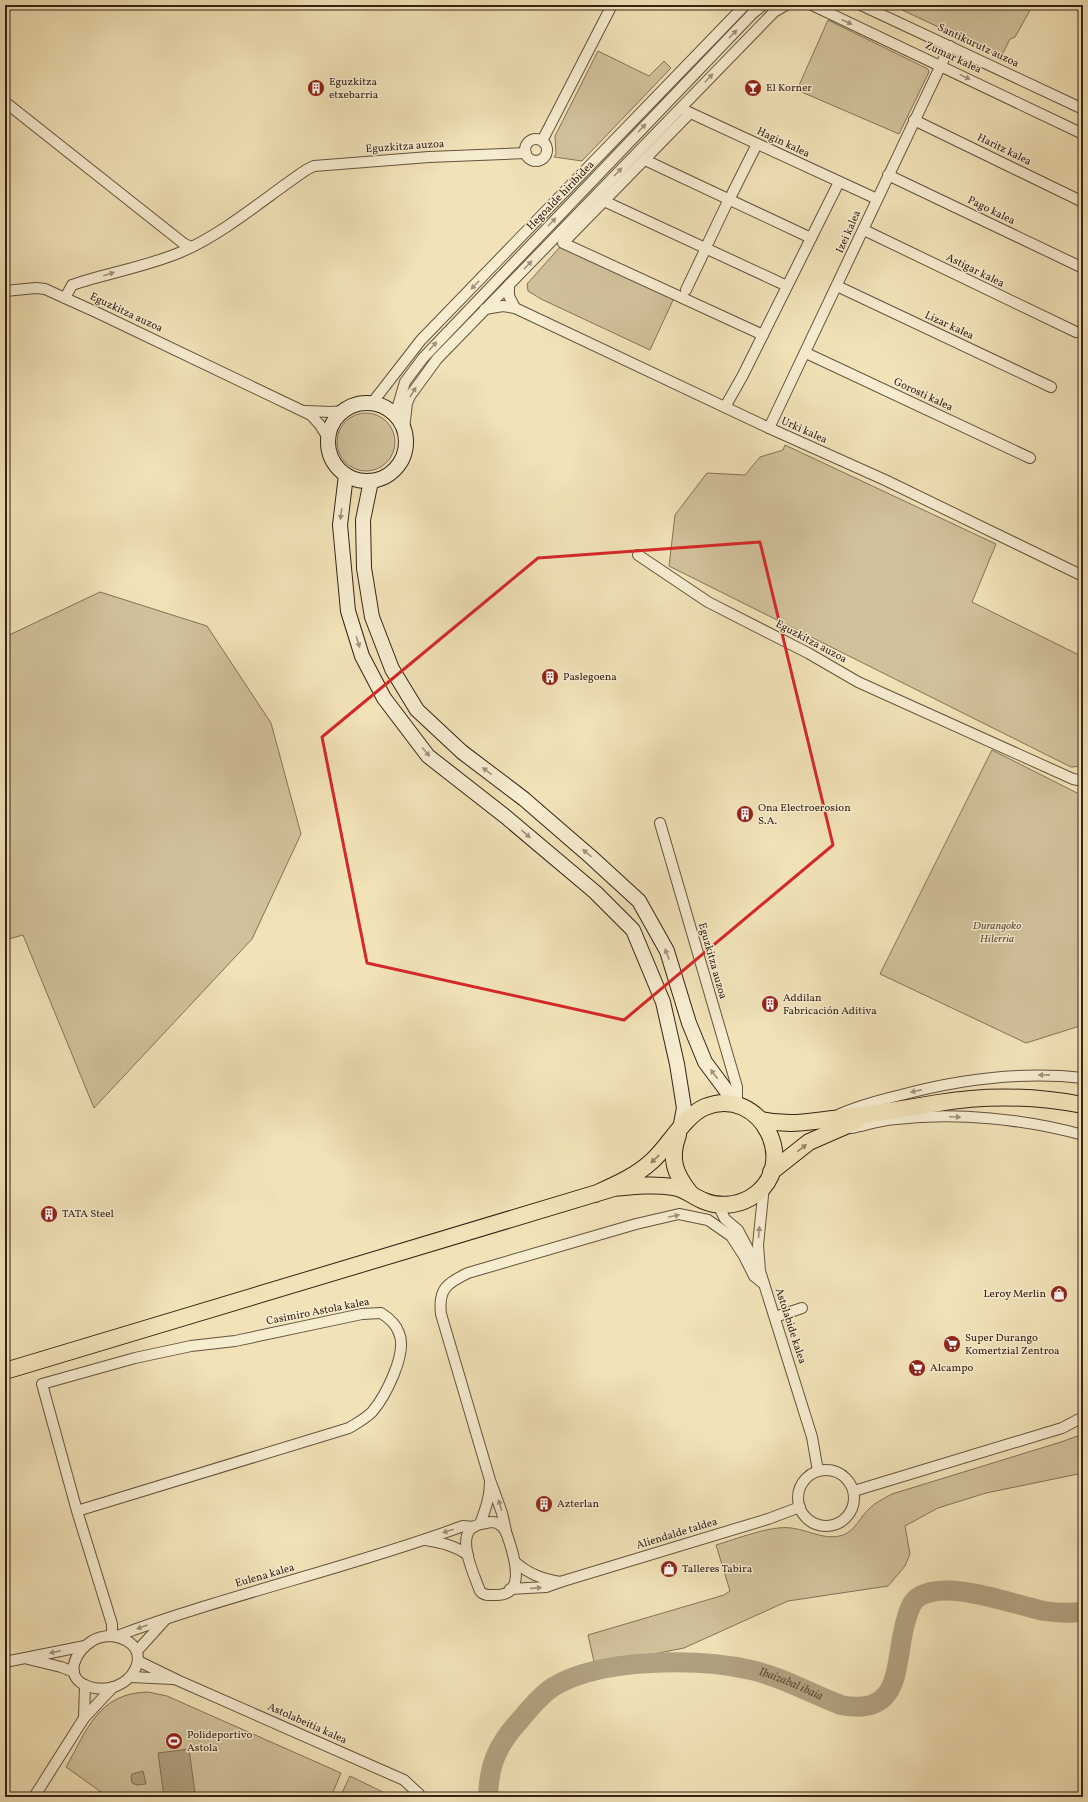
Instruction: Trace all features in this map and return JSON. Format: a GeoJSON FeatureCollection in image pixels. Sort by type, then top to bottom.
{"type":"FeatureCollection","features":[{"type":"Feature","properties":{"kind":"main road"},"geometry":{"type":"LineString","coordinates":[[372,404],[384,408],[395,416],[404,429],[405,447],[400,463],[387,475],[371,481],[362,481],[346,475],[339,470],[332,459],[328,447],[328,438],[336,418],[344,411],[352,406],[372,404]]}},
{"type":"Feature","properties":{"kind":"main road"},"geometry":{"type":"LineString","coordinates":[[346,475],[340,525],[348,611],[362,656],[384,698],[428,756],[506,817],[595,892],[633,930],[663,1002],[677,1064],[684,1108],[680,1129],[674,1146],[674,1163],[680,1179],[690,1192]]}},
{"type":"Feature","properties":{"kind":"main road"},"geometry":{"type":"LineString","coordinates":[[371,481],[363,520],[364,568],[372,617],[392,669],[417,710],[462,752],[524,800],[591,856],[639,901],[667,951],[689,1023],[705,1062],[738,1105]]}},
{"type":"Feature","properties":{"kind":"main road"},"geometry":{"type":"LineString","coordinates":[[761,1120],[800,1124],[831,1125],[873,1114],[940,1103],[994,1097],[1060,1100],[1083,1105]]}},
{"type":"Feature","properties":{"kind":"main road"},"geometry":{"type":"LineString","coordinates":[[595,1194],[634,1175],[652,1162],[667,1147],[690,1116],[704,1107],[721,1104],[738,1105],[750,1111],[761,1120],[769,1131],[774,1144],[774,1159],[767,1179]]}},
{"type":"Feature","properties":{"kind":"main road"},"geometry":{"type":"LineString","coordinates":[[5,1371],[614,1188],[652,1185],[676,1187],[690,1192],[703,1201],[718,1205],[735,1204],[751,1198],[767,1179],[831,1125]]}},
{"type":"Feature","properties":{"kind":"street","name":"Eguzkitza auzoa"},"geometry":{"type":"LineString","coordinates":[[303,411],[65,298],[72,285],[166,257],[191,247],[221,229],[314,166],[428,157],[526,152],[532,160],[542,159],[547,150],[542,141],[612,5]]}},
{"type":"Feature","properties":{"kind":"street"},"geometry":{"type":"LineString","coordinates":[[372,404],[421,340],[745,5]]}},
{"type":"Feature","properties":{"kind":"street","name":"Hegoalde hiribidea"},"geometry":{"type":"LineString","coordinates":[[395,416],[405,382],[423,358],[752,14],[763,5]]}},
{"type":"Feature","properties":{"kind":"street"},"geometry":{"type":"LineString","coordinates":[[404,429],[407,403],[424,375],[461,332],[510,284],[774,12],[786,5]]}},
{"type":"Feature","properties":{"kind":"street","name":"Zumar kalea"},"geometry":{"type":"LineString","coordinates":[[812,5],[1083,134]]}},
{"type":"Feature","properties":{"kind":"street","name":"Santikurutz auzoa"},"geometry":{"type":"LineString","coordinates":[[861,5],[1083,109]]}},
{"type":"Feature","properties":{"kind":"street","name":"Izei kalea"},"geometry":{"type":"LineString","coordinates":[[769,428],[864,230],[876,199],[950,46]]}},
{"type":"Feature","properties":{"kind":"street"},"geometry":{"type":"LineString","coordinates":[[5,102],[184,244],[191,247]]}},
{"type":"Feature","properties":{"kind":"street","name":"Hagin kalea"},"geometry":{"type":"LineString","coordinates":[[680,108],[876,199]]}},
{"type":"Feature","properties":{"kind":"street"},"geometry":{"type":"LineString","coordinates":[[690,113],[563,243],[763,334]]}},
{"type":"Feature","properties":{"kind":"street","name":"Haritz kalea"},"geometry":{"type":"LineString","coordinates":[[914,120],[1083,202]]}},
{"type":"Feature","properties":{"kind":"street"},"geometry":{"type":"LineString","coordinates":[[526,152],[529,143],[535,140],[542,141]]}},
{"type":"Feature","properties":{"kind":"street"},"geometry":{"type":"LineString","coordinates":[[686,290],[757,144]]}},
{"type":"Feature","properties":{"kind":"street"},"geometry":{"type":"LineString","coordinates":[[644,160],[730,197],[811,238]]}},
{"type":"Feature","properties":{"kind":"street","name":"Pago kalea"},"geometry":{"type":"LineString","coordinates":[[888,175],[1083,268]]}},
{"type":"Feature","properties":{"kind":"street"},"geometry":{"type":"LineString","coordinates":[[725,407],[839,182]]}},
{"type":"Feature","properties":{"kind":"street"},"geometry":{"type":"LineString","coordinates":[[604,201],[707,245],[787,286]]}},
{"type":"Feature","properties":{"kind":"street","name":"Astigar kalea"},"geometry":{"type":"LineString","coordinates":[[864,230],[1076,332]]}},
{"type":"Feature","properties":{"kind":"street"},"geometry":{"type":"LineString","coordinates":[[510,284],[509,296],[515,308]]}},
{"type":"Feature","properties":{"kind":"street","name":"Lizar kalea"},"geometry":{"type":"LineString","coordinates":[[837,286],[1051,387]]}},
{"type":"Feature","properties":{"kind":"street"},"geometry":{"type":"LineString","coordinates":[[5,291],[36,288],[44,289],[65,298]]}},
{"type":"Feature","properties":{"kind":"street"},"geometry":{"type":"LineString","coordinates":[[486,308],[503,306],[515,308]]}},
{"type":"Feature","properties":{"kind":"street","name":"Urki kalea"},"geometry":{"type":"LineString","coordinates":[[515,308],[769,428],[885,480],[1083,576]]}},
{"type":"Feature","properties":{"kind":"street","name":"Gorosti kalea"},"geometry":{"type":"LineString","coordinates":[[806,353],[1030,458]]}},
{"type":"Feature","properties":{"kind":"street"},"geometry":{"type":"LineString","coordinates":[[303,411],[344,411]]}},
{"type":"Feature","properties":{"kind":"street"},"geometry":{"type":"LineString","coordinates":[[303,411],[311,415],[328,438]]}},
{"type":"Feature","properties":{"kind":"street","name":"Eguzkitza auzoa"},"geometry":{"type":"LineString","coordinates":[[638,555],[708,602],[808,653],[858,682],[1073,779],[1083,781]]}},
{"type":"Feature","properties":{"kind":"street","name":"Eguzkitza auzoa"},"geometry":{"type":"LineString","coordinates":[[660,823],[737,1088],[738,1105]]}},
{"type":"Feature","properties":{"kind":"street"},"geometry":{"type":"LineString","coordinates":[[831,1125],[859,1106],[954,1083],[996,1076],[1056,1075],[1083,1078]]}},
{"type":"Feature","properties":{"kind":"street"},"geometry":{"type":"LineString","coordinates":[[831,1125],[896,1119],[950,1117],[1011,1121],[1061,1129],[1083,1135]]}},
{"type":"Feature","properties":{"kind":"street","name":"Astolabide kalea"},"geometry":{"type":"LineString","coordinates":[[767,1179],[758,1245],[760,1271],[812,1437],[818,1471]]}},
{"type":"Feature","properties":{"kind":"street"},"geometry":{"type":"LineString","coordinates":[[718,1205],[725,1219],[738,1230],[760,1271]]}},
{"type":"Feature","properties":{"kind":"street","name":"Aliendalde taldea"},"geometry":{"type":"LineString","coordinates":[[490,1480],[490,1494],[477,1526],[468,1533],[466,1540],[468,1556],[482,1593],[498,1595],[505,1594],[510,1589],[516,1578],[515,1562],[502,1513],[490,1480],[441,1314],[440,1306],[443,1291],[450,1282],[468,1272],[636,1224],[679,1214],[708,1220],[731,1236],[744,1256],[754,1276],[764,1284]]}},
{"type":"Feature","properties":{"kind":"street"},"geometry":{"type":"LineString","coordinates":[[775,1318],[802,1308]]}},
{"type":"Feature","properties":{"kind":"street","name":"Casimiro Astola kalea"},"geometry":{"type":"LineString","coordinates":[[77,1511],[349,1428],[363,1420],[372,1412],[382,1396],[398,1366],[402,1348],[400,1334],[391,1320],[381,1313],[362,1314],[235,1341],[191,1346],[135,1358],[42,1384],[77,1511],[115,1636]]}},
{"type":"Feature","properties":{"kind":"street"},"geometry":{"type":"LineString","coordinates":[[854,1491],[1062,1428],[1083,1417]]}},
{"type":"Feature","properties":{"kind":"street"},"geometry":{"type":"LineString","coordinates":[[818,1471],[836,1471],[850,1482],[854,1491],[852,1510],[847,1517],[839,1523],[830,1526],[816,1524],[804,1515],[798,1498],[804,1481],[810,1475],[818,1471]]}},
{"type":"Feature","properties":{"kind":"street","name":"Aliendalde taldea"},"geometry":{"type":"LineString","coordinates":[[510,1589],[546,1587],[768,1520],[800,1507]]}},
{"type":"Feature","properties":{"kind":"street"},"geometry":{"type":"LineString","coordinates":[[423,1540],[463,1526],[477,1526],[491,1522],[501,1525],[506,1531]]}},
{"type":"Feature","properties":{"kind":"street"},"geometry":{"type":"LineString","coordinates":[[423,1540],[445,1543],[458,1548],[468,1556]]}},
{"type":"Feature","properties":{"kind":"street","name":"Eulena kalea"},"geometry":{"type":"LineString","coordinates":[[115,1636],[168,1618],[369,1558],[423,1540]]}},
{"type":"Feature","properties":{"kind":"street"},"geometry":{"type":"LineString","coordinates":[[515,1562],[525,1571],[533,1575],[560,1582]]}},
{"type":"Feature","properties":{"kind":"street"},"geometry":{"type":"LineString","coordinates":[[100,1637],[106,1624],[108,1611]]}},
{"type":"Feature","properties":{"kind":"street"},"geometry":{"type":"LineString","coordinates":[[34,1797],[84,1718],[114,1687],[131,1677],[136,1669],[137,1656],[168,1618]]}},
{"type":"Feature","properties":{"kind":"street"},"geometry":{"type":"LineString","coordinates":[[114,1687],[103,1689],[84,1685],[74,1672],[74,1661],[78,1653],[85,1646],[100,1637],[115,1636],[126,1639],[137,1656]]}},
{"type":"Feature","properties":{"kind":"street"},"geometry":{"type":"LineString","coordinates":[[5,1662],[85,1646]]}},
{"type":"Feature","properties":{"kind":"street","name":"Astolabeitia kalea"},"geometry":{"type":"LineString","coordinates":[[137,1656],[177,1680],[404,1780],[421,1797]]}},
{"type":"Feature","properties":{"kind":"street"},"geometry":{"type":"LineString","coordinates":[[24,1658],[61,1667],[74,1672]]}},
{"type":"Feature","properties":{"kind":"street","name":"Astolabeitia kalea"},"geometry":{"type":"LineString","coordinates":[[131,1677],[177,1680]]}},
{"type":"Feature","properties":{"kind":"street"},"geometry":{"type":"LineString","coordinates":[[84,1685],[84,1718]]}},
{"type":"Feature","properties":{"kind":"highlighted area"},"geometry":{"type":"Polygon","coordinates":[[[760,542],[833,845],[624,1020],[367,963],[322,737],[538,558],[760,542]]]}},
{"type":"Feature","properties":{"kind":"green space"},"geometry":{"type":"Polygon","coordinates":[[[892,5],[1033,5],[1015,37],[1010,39],[1001,57],[892,5]]]}},
{"type":"Feature","properties":{"kind":"green space"},"geometry":{"type":"Polygon","coordinates":[[[828,20],[928,69],[929,72],[899,134],[797,90],[828,20]]]}},
{"type":"Feature","properties":{"kind":"green space"},"geometry":{"type":"Polygon","coordinates":[[[598,51],[649,76],[664,61],[671,68],[582,161],[554,157],[556,154],[555,136],[598,51]]]}},
{"type":"Feature","properties":{"kind":"green space"},"geometry":{"type":"Polygon","coordinates":[[[564,246],[674,298],[650,350],[541,299],[528,291],[527,284],[560,247],[564,246]]]}},
{"type":"Feature","properties":{"kind":"green space"},"geometry":{"type":"Polygon","coordinates":[[[366,413],[377,415],[390,426],[393,431],[395,442],[393,453],[382,466],[377,469],[366,471],[355,469],[342,458],[339,453],[337,442],[339,431],[350,418],[355,415],[366,413]]]}},
{"type":"Feature","properties":{"kind":"green space"},"geometry":{"type":"Polygon","coordinates":[[[785,445],[996,544],[972,602],[1083,657],[1083,766],[1071,767],[669,566],[675,515],[707,473],[745,475],[760,457],[783,450],[785,445]]]}},
{"type":"Feature","properties":{"kind":"green space"},"geometry":{"type":"Polygon","coordinates":[[[100,592],[207,626],[271,723],[301,834],[252,939],[94,1108],[23,935],[5,940],[5,637],[100,592]]]}},
{"type":"Feature","properties":{"kind":"green space","name":"Durangoko Hilerria"},"geometry":{"type":"Polygon","coordinates":[[[992,750],[1083,796],[1083,1025],[1026,1043],[880,974],[992,750]]]}},
{"type":"Feature","properties":{"kind":"green space"},"geometry":{"type":"Polygon","coordinates":[[[1083,1434],[1083,1473],[986,1493],[938,1508],[905,1526],[910,1554],[905,1566],[888,1586],[788,1601],[684,1648],[595,1666],[588,1635],[724,1595],[730,1591],[716,1545],[764,1530],[783,1528],[798,1529],[830,1537],[843,1535],[857,1524],[866,1512],[892,1494],[1083,1434]]]}},
{"type":"Feature","properties":{"kind":"green space","name":"Polideportivo Astola"},"geometry":{"type":"Polygon","coordinates":[[[148,1692],[167,1696],[341,1773],[331,1797],[249,1797],[245,1794],[219,1797],[108,1797],[66,1767],[88,1727],[106,1706],[117,1699],[131,1694],[148,1692]]]}},
{"type":"Feature","properties":{"kind":"green space"},"geometry":{"type":"Polygon","coordinates":[[[350,1776],[389,1795],[394,1797],[340,1797],[350,1776]]]}},
{"type":"Feature","properties":{"kind":"shaded area"},"geometry":{"type":"Polygon","coordinates":[[[189,1749],[195,1793],[164,1797],[158,1753],[189,1749]]]}},
{"type":"Feature","properties":{"kind":"shaded area"},"geometry":{"type":"Polygon","coordinates":[[[143,1771],[146,1784],[137,1785],[132,1783],[132,1774],[143,1771]]]}},
{"type":"Feature","properties":{"kind":"waterway","name":"Ibaizabal ibaia"},"geometry":{"type":"LineString","coordinates":[[488,1797],[490,1774],[496,1755],[506,1737],[544,1694],[553,1687],[573,1677],[596,1670],[650,1663],[677,1662],[729,1666],[763,1673],[786,1681],[841,1705],[862,1707],[877,1702],[887,1693],[894,1681],[909,1609],[917,1598],[929,1593],[961,1591],[979,1594],[1044,1611],[1063,1613],[1083,1612]]}},
{"type":"Feature","properties":{"kind":"place","name":"Eguzkitza etxebarria"},"geometry":{"type":"Point","coordinates":[316,88]}},
{"type":"Feature","properties":{"kind":"place","name":"El Korner"},"geometry":{"type":"Point","coordinates":[753,88]}},
{"type":"Feature","properties":{"kind":"place","name":"Paslegoena"},"geometry":{"type":"Point","coordinates":[550,677]}},
{"type":"Feature","properties":{"kind":"place","name":"Ona Electroerosion S.A."},"geometry":{"type":"Point","coordinates":[745,814]}},
{"type":"Feature","properties":{"kind":"place","name":"Addilan Fabricación Aditiva"},"geometry":{"type":"Point","coordinates":[770,1004]}},
{"type":"Feature","properties":{"kind":"place","name":"TATA Steel"},"geometry":{"type":"Point","coordinates":[49,1214]}},
{"type":"Feature","properties":{"kind":"place","name":"Leroy Merlin"},"geometry":{"type":"Point","coordinates":[1059,1294]}},
{"type":"Feature","properties":{"kind":"place","name":"Super Durango Komertzial Zentroa"},"geometry":{"type":"Point","coordinates":[952,1344]}},
{"type":"Feature","properties":{"kind":"place","name":"Alcampo"},"geometry":{"type":"Point","coordinates":[917,1368]}},
{"type":"Feature","properties":{"kind":"place","name":"Azterlan"},"geometry":{"type":"Point","coordinates":[544,1504]}},
{"type":"Feature","properties":{"kind":"place","name":"Talleres Tabira"},"geometry":{"type":"Point","coordinates":[669,1569]}},
{"type":"Feature","properties":{"kind":"place","name":"Polideportivo Astola"},"geometry":{"type":"Point","coordinates":[174,1741]}}]}
